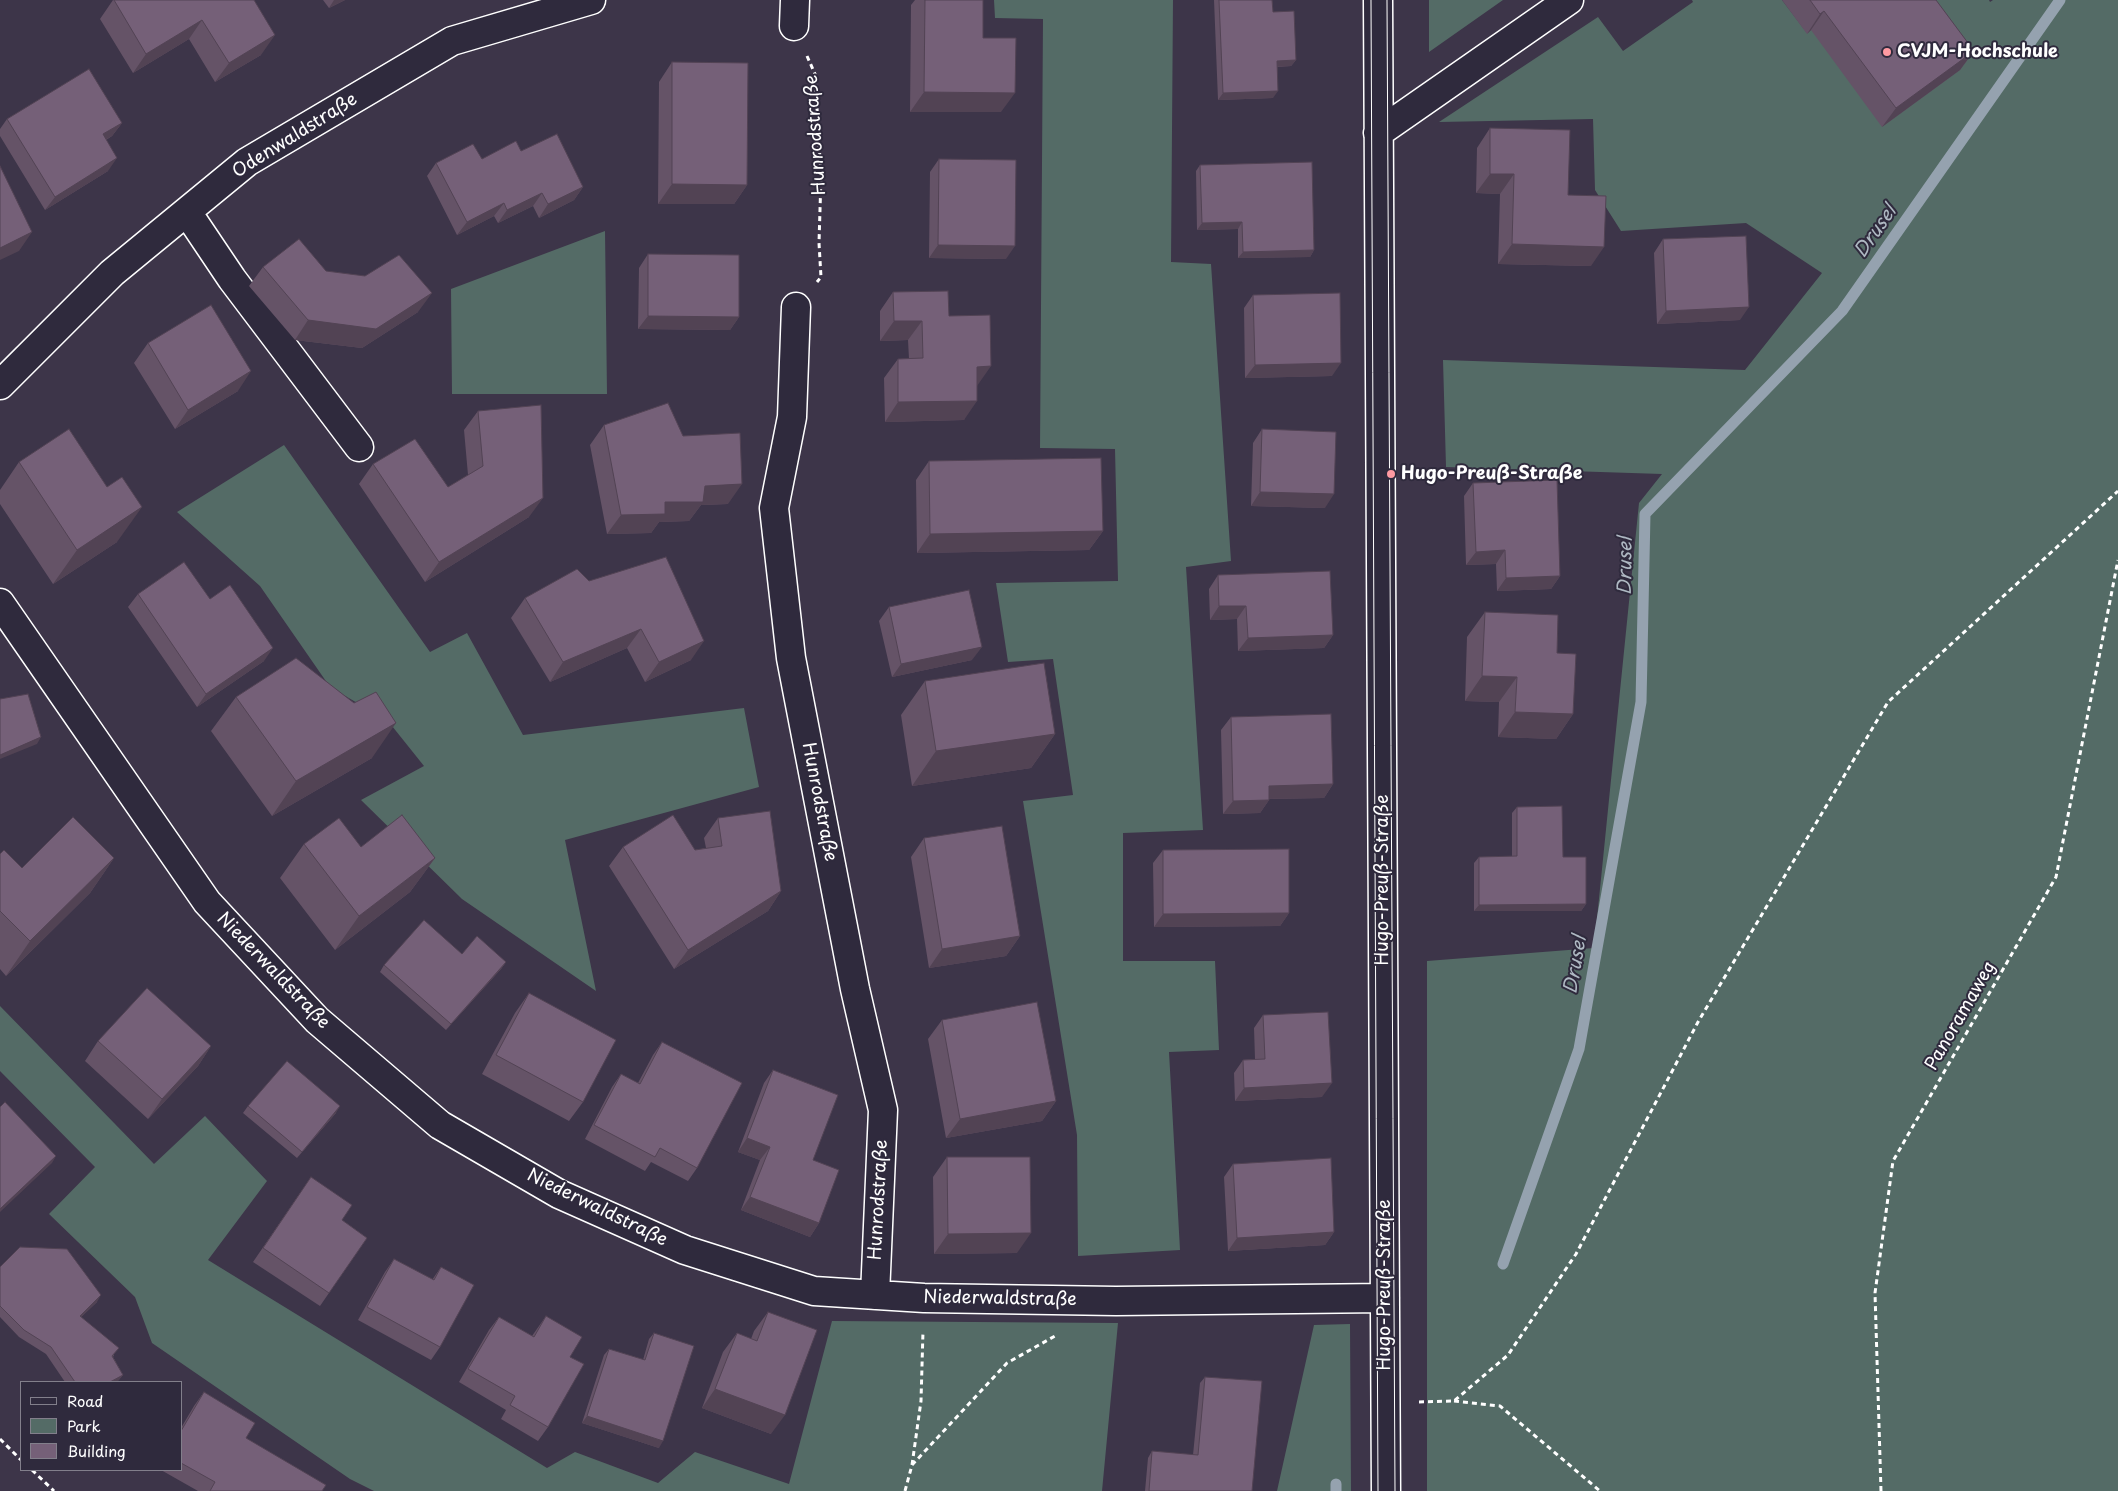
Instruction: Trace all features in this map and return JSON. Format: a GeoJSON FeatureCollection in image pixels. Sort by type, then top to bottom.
{"type":"FeatureCollection","features":[{"type":"Feature","properties":{"kind":"street","name":"Odenwaldstraße"},"geometry":{"type":"LineString","coordinates":[[0,385],[112,273],[247,162],[452,41],[590,0]]}},
{"type":"Feature","properties":{"kind":"street","name":"Hugo-Preuß-Straße"},"geometry":{"type":"LineString","coordinates":[[1378,0],[1386,1491]]}},
{"type":"Feature","properties":{"kind":"street"},"geometry":{"type":"LineString","coordinates":[[1378,133],[1569,0]]}},
{"type":"Feature","properties":{"kind":"street"},"geometry":{"type":"LineString","coordinates":[[187,212],[232,279],[359,447]]}},
{"type":"Feature","properties":{"kind":"street","name":"Hunrodstraße"},"geometry":{"type":"LineString","coordinates":[[796,307],[792,417],[774,508],[791,658],[855,989],[883,1110],[875,1295]]}},
{"type":"Feature","properties":{"kind":"street","name":"Niederwaldstraße"},"geometry":{"type":"LineString","coordinates":[[0,603],[207,902],[317,1020],[440,1125],[559,1194],[685,1250],[814,1291],[924,1298],[1116,1301],[1385,1298]]}},
{"type":"Feature","properties":{"kind":"path","name":"Hunrodstraße"},"geometry":{"type":"LineString","coordinates":[[795,13],[815,74],[821,177],[819,243]]}},
{"type":"Feature","properties":{"kind":"path"},"geometry":{"type":"LineString","coordinates":[[1454,1401],[1508,1355],[1576,1254],[1698,1022],[1888,702],[2118,491]]}},
{"type":"Feature","properties":{"kind":"path","name":"Panoramaweg"},"geometry":{"type":"LineString","coordinates":[[1881,1491],[1875,1293],[1893,1161],[2056,877],[2118,560]]}},
{"type":"Feature","properties":{"kind":"path"},"geometry":{"type":"LineString","coordinates":[[905,1491],[912,1465],[921,1401],[924,1298]]}},
{"type":"Feature","properties":{"kind":"path"},"geometry":{"type":"LineString","coordinates":[[912,1465],[1007,1363],[1057,1334]]}},
{"type":"Feature","properties":{"kind":"path"},"geometry":{"type":"LineString","coordinates":[[1386,1403],[1454,1401],[1500,1406],[1600,1491]]}},
{"type":"Feature","properties":{"kind":"path"},"geometry":{"type":"LineString","coordinates":[[0,1439],[20,1459]]}},
{"type":"Feature","properties":{"kind":"path"},"geometry":{"type":"LineString","coordinates":[[33,1471],[54,1491]]}},
{"type":"Feature","properties":{"kind":"green space"},"geometry":{"type":"Polygon","coordinates":[[[994,0],[1173,0],[1171,262],[1211,264],[1231,561],[1186,567],[1203,830],[1123,833],[1123,961],[1215,961],[1219,1050],[1169,1052],[1180,1250],[1078,1256],[1077,1135],[1023,801],[1073,795],[1053,659],[1008,662],[996,583],[1118,581],[1115,449],[1040,448],[1043,19],[995,18],[994,0]]]}},
{"type":"Feature","properties":{"kind":"green space"},"geometry":{"type":"Polygon","coordinates":[[[1429,0],[1503,0],[1429,52],[1429,0]]]}},
{"type":"Feature","properties":{"kind":"green space"},"geometry":{"type":"Polygon","coordinates":[[[1692,0],[1782,0],[1807,33],[1811,30],[1909,0],[1989,0],[1990,2],[1993,0],[2118,0],[2118,1491],[1427,1491],[1427,961],[1594,948],[1639,503],[1662,474],[1446,467],[1443,360],[1745,370],[1822,273],[1746,223],[1621,231],[1595,190],[1593,119],[1439,122],[1598,17],[1623,51],[1693,2],[1692,0]]]}},
{"type":"Feature","properties":{"kind":"green space"},"geometry":{"type":"Polygon","coordinates":[[[605,231],[607,394],[452,394],[451,289],[605,231]]]}},
{"type":"Feature","properties":{"kind":"green space"},"geometry":{"type":"Polygon","coordinates":[[[284,445],[430,652],[467,633],[523,735],[744,708],[759,787],[565,840],[596,991],[462,899],[361,800],[424,766],[388,721],[330,687],[260,586],[177,512],[284,445]]]}},
{"type":"Feature","properties":{"kind":"green space"},"geometry":{"type":"Polygon","coordinates":[[[0,1006],[154,1164],[205,1116],[267,1181],[208,1260],[547,1468],[575,1452],[658,1483],[695,1452],[789,1484],[832,1321],[1118,1323],[1102,1491],[374,1491],[350,1479],[152,1343],[135,1297],[49,1214],[95,1167],[0,1071],[0,1006]]]}},
{"type":"Feature","properties":{"kind":"green space"},"geometry":{"type":"Polygon","coordinates":[[[1350,1324],[1351,1491],[1277,1491],[1314,1325],[1350,1324]]]}},
{"type":"Feature","properties":{"kind":"building"},"geometry":{"type":"Polygon","coordinates":[[[114,0],[254,0],[275,35],[229,63],[202,20],[146,54],[114,0]]]}},
{"type":"Feature","properties":{"kind":"building"},"geometry":{"type":"Polygon","coordinates":[[[925,0],[983,0],[983,38],[1016,38],[1015,93],[924,92],[925,0]]]}},
{"type":"Feature","properties":{"kind":"building"},"geometry":{"type":"Polygon","coordinates":[[[1219,0],[1272,0],[1273,12],[1294,11],[1296,60],[1277,61],[1278,91],[1223,93],[1219,0]]]}},
{"type":"Feature","properties":{"kind":"building","name":"CVJM-Hochschule"},"geometry":{"type":"Polygon","coordinates":[[[1810,0],[1936,0],[1974,51],[1896,108],[1824,11],[1820,14],[1810,0]]]}},
{"type":"Feature","properties":{"kind":"building"},"geometry":{"type":"Polygon","coordinates":[[[672,62],[748,63],[747,185],[672,184],[672,62]]]}},
{"type":"Feature","properties":{"kind":"building"},"geometry":{"type":"Polygon","coordinates":[[[89,69],[122,123],[103,134],[117,158],[55,197],[7,119],[89,69]]]}},
{"type":"Feature","properties":{"kind":"building"},"geometry":{"type":"Polygon","coordinates":[[[1490,128],[1570,130],[1568,195],[1606,196],[1604,247],[1512,244],[1514,174],[1490,174],[1490,128]]]}},
{"type":"Feature","properties":{"kind":"building"},"geometry":{"type":"Polygon","coordinates":[[[557,134],[583,187],[548,204],[542,193],[507,210],[504,203],[467,222],[436,163],[473,144],[482,159],[516,141],[521,151],[557,134]]]}},
{"type":"Feature","properties":{"kind":"building"},"geometry":{"type":"Polygon","coordinates":[[[939,159],[1016,160],[1015,246],[938,245],[939,159]]]}},
{"type":"Feature","properties":{"kind":"building"},"geometry":{"type":"Polygon","coordinates":[[[1312,162],[1314,250],[1243,252],[1242,222],[1202,223],[1200,165],[1312,162]]]}},
{"type":"Feature","properties":{"kind":"building"},"geometry":{"type":"Polygon","coordinates":[[[0,166],[32,232],[0,248],[0,166]]]}},
{"type":"Feature","properties":{"kind":"building"},"geometry":{"type":"Polygon","coordinates":[[[1746,236],[1749,307],[1666,311],[1663,239],[1746,236]]]}},
{"type":"Feature","properties":{"kind":"building"},"geometry":{"type":"Polygon","coordinates":[[[299,239],[326,271],[365,276],[399,255],[432,293],[376,329],[308,320],[263,267],[299,239]]]}},
{"type":"Feature","properties":{"kind":"building"},"geometry":{"type":"Polygon","coordinates":[[[648,254],[739,255],[739,317],[648,316],[648,254]]]}},
{"type":"Feature","properties":{"kind":"building"},"geometry":{"type":"Polygon","coordinates":[[[948,291],[949,316],[990,315],[991,366],[977,367],[977,401],[898,402],[898,359],[923,358],[922,321],[894,321],[893,292],[948,291]]]}},
{"type":"Feature","properties":{"kind":"building"},"geometry":{"type":"Polygon","coordinates":[[[1340,293],[1341,363],[1255,365],[1253,295],[1340,293]]]}},
{"type":"Feature","properties":{"kind":"building"},"geometry":{"type":"Polygon","coordinates":[[[211,305],[251,371],[188,410],[148,343],[211,305]]]}},
{"type":"Feature","properties":{"kind":"building"},"geometry":{"type":"Polygon","coordinates":[[[668,403],[683,436],[740,433],[742,484],[705,486],[703,502],[665,502],[665,514],[621,515],[604,425],[668,403]]]}},
{"type":"Feature","properties":{"kind":"building"},"geometry":{"type":"Polygon","coordinates":[[[541,405],[543,498],[439,562],[373,464],[415,439],[448,487],[483,466],[478,411],[541,405]]]}},
{"type":"Feature","properties":{"kind":"building"},"geometry":{"type":"Polygon","coordinates":[[[69,429],[107,487],[122,477],[142,507],[77,550],[19,462],[69,429]]]}},
{"type":"Feature","properties":{"kind":"building"},"geometry":{"type":"Polygon","coordinates":[[[1262,429],[1336,432],[1334,494],[1260,492],[1262,429]]]}},
{"type":"Feature","properties":{"kind":"building"},"geometry":{"type":"Polygon","coordinates":[[[1101,458],[1103,531],[930,534],[929,461],[1101,458]]]}},
{"type":"Feature","properties":{"kind":"building"},"geometry":{"type":"Polygon","coordinates":[[[1557,480],[1560,576],[1506,578],[1505,550],[1476,552],[1473,483],[1557,480]]]}},
{"type":"Feature","properties":{"kind":"building"},"geometry":{"type":"Polygon","coordinates":[[[666,557],[704,641],[659,662],[641,629],[563,662],[525,598],[577,569],[589,581],[666,557]]]}},
{"type":"Feature","properties":{"kind":"building"},"geometry":{"type":"Polygon","coordinates":[[[184,562],[210,599],[230,585],[273,648],[206,694],[138,594],[184,562]]]}},
{"type":"Feature","properties":{"kind":"building"},"geometry":{"type":"Polygon","coordinates":[[[1330,571],[1333,635],[1248,638],[1246,606],[1219,606],[1218,575],[1330,571]]]}},
{"type":"Feature","properties":{"kind":"building"},"geometry":{"type":"Polygon","coordinates":[[[969,590],[982,647],[901,664],[889,607],[969,590]]]}},
{"type":"Feature","properties":{"kind":"building"},"geometry":{"type":"Polygon","coordinates":[[[1485,612],[1558,615],[1557,653],[1576,654],[1573,714],[1515,712],[1517,677],[1482,676],[1485,612]]]}},
{"type":"Feature","properties":{"kind":"building"},"geometry":{"type":"Polygon","coordinates":[[[296,658],[354,703],[376,692],[396,723],[296,781],[236,697],[296,658]]]}},
{"type":"Feature","properties":{"kind":"building"},"geometry":{"type":"Polygon","coordinates":[[[1044,663],[1055,734],[936,751],[925,681],[1044,663]]]}},
{"type":"Feature","properties":{"kind":"building"},"geometry":{"type":"Polygon","coordinates":[[[28,694],[41,737],[0,755],[0,699],[28,694]]]}},
{"type":"Feature","properties":{"kind":"building"},"geometry":{"type":"Polygon","coordinates":[[[1331,714],[1333,784],[1269,786],[1269,800],[1233,801],[1231,717],[1331,714]]]}},
{"type":"Feature","properties":{"kind":"building"},"geometry":{"type":"Polygon","coordinates":[[[1562,806],[1563,857],[1586,857],[1586,904],[1479,905],[1479,857],[1517,856],[1517,807],[1562,806]]]}},
{"type":"Feature","properties":{"kind":"building"},"geometry":{"type":"Polygon","coordinates":[[[770,811],[781,891],[688,950],[623,847],[673,815],[695,850],[722,846],[718,818],[770,811]]]}},
{"type":"Feature","properties":{"kind":"building"},"geometry":{"type":"Polygon","coordinates":[[[402,815],[435,858],[359,916],[304,844],[339,818],[361,847],[402,815]]]}},
{"type":"Feature","properties":{"kind":"building"},"geometry":{"type":"Polygon","coordinates":[[[73,817],[114,858],[30,941],[0,911],[0,854],[4,850],[22,868],[73,817]]]}},
{"type":"Feature","properties":{"kind":"building"},"geometry":{"type":"Polygon","coordinates":[[[1002,826],[1020,936],[942,949],[924,838],[1002,826]]]}},
{"type":"Feature","properties":{"kind":"building"},"geometry":{"type":"Polygon","coordinates":[[[1289,849],[1289,913],[1163,914],[1163,850],[1289,849]]]}},
{"type":"Feature","properties":{"kind":"building"},"geometry":{"type":"Polygon","coordinates":[[[424,920],[462,954],[477,936],[506,962],[451,1024],[384,965],[424,920]]]}},
{"type":"Feature","properties":{"kind":"building"},"geometry":{"type":"Polygon","coordinates":[[[147,988],[211,1046],[162,1099],[98,1041],[147,988]]]}},
{"type":"Feature","properties":{"kind":"building"},"geometry":{"type":"Polygon","coordinates":[[[529,993],[616,1040],[583,1102],[496,1055],[529,993]]]}},
{"type":"Feature","properties":{"kind":"building"},"geometry":{"type":"Polygon","coordinates":[[[1037,1002],[1056,1101],[960,1119],[942,1020],[1037,1002]]]}},
{"type":"Feature","properties":{"kind":"building"},"geometry":{"type":"Polygon","coordinates":[[[1328,1012],[1332,1083],[1244,1088],[1243,1060],[1265,1059],[1263,1015],[1328,1012]]]}},
{"type":"Feature","properties":{"kind":"building"},"geometry":{"type":"Polygon","coordinates":[[[662,1042],[742,1083],[697,1168],[660,1148],[655,1157],[594,1125],[621,1074],[640,1084],[662,1042]]]}},
{"type":"Feature","properties":{"kind":"building"},"geometry":{"type":"Polygon","coordinates":[[[287,1061],[340,1106],[302,1152],[248,1106],[287,1061]]]}},
{"type":"Feature","properties":{"kind":"building"},"geometry":{"type":"Polygon","coordinates":[[[773,1070],[838,1095],[813,1160],[839,1170],[819,1223],[750,1197],[770,1147],[747,1138],[773,1070]]]}},
{"type":"Feature","properties":{"kind":"building"},"geometry":{"type":"Polygon","coordinates":[[[5,1102],[56,1156],[0,1209],[0,1107],[5,1102]]]}},
{"type":"Feature","properties":{"kind":"building"},"geometry":{"type":"Polygon","coordinates":[[[947,1157],[1030,1157],[1031,1233],[948,1234],[947,1157]]]}},
{"type":"Feature","properties":{"kind":"building"},"geometry":{"type":"Polygon","coordinates":[[[1331,1158],[1334,1232],[1237,1238],[1233,1164],[1331,1158]]]}},
{"type":"Feature","properties":{"kind":"building"},"geometry":{"type":"Polygon","coordinates":[[[311,1177],[352,1205],[342,1220],[367,1238],[329,1293],[263,1248],[311,1177]]]}},
{"type":"Feature","properties":{"kind":"building"},"geometry":{"type":"Polygon","coordinates":[[[20,1247],[67,1249],[101,1295],[80,1316],[119,1348],[112,1356],[123,1375],[112,1381],[74,1381],[51,1347],[24,1330],[0,1306],[0,1267],[20,1247]]]}},
{"type":"Feature","properties":{"kind":"building"},"geometry":{"type":"Polygon","coordinates":[[[394,1259],[434,1280],[441,1267],[474,1285],[440,1347],[367,1307],[394,1259]]]}},
{"type":"Feature","properties":{"kind":"building"},"geometry":{"type":"Polygon","coordinates":[[[768,1312],[817,1330],[785,1415],[715,1389],[737,1333],[757,1341],[768,1312]]]}},
{"type":"Feature","properties":{"kind":"building"},"geometry":{"type":"Polygon","coordinates":[[[546,1316],[582,1337],[570,1357],[584,1364],[548,1427],[510,1405],[515,1396],[468,1369],[499,1317],[534,1337],[546,1316]]]}},
{"type":"Feature","properties":{"kind":"building"},"geometry":{"type":"Polygon","coordinates":[[[654,1333],[694,1346],[663,1441],[587,1416],[609,1349],[645,1360],[654,1333]]]}},
{"type":"Feature","properties":{"kind":"building"},"geometry":{"type":"Polygon","coordinates":[[[1205,1377],[1262,1381],[1252,1491],[1149,1491],[1152,1451],[1198,1455],[1205,1377]]]}},
{"type":"Feature","properties":{"kind":"building"},"geometry":{"type":"Polygon","coordinates":[[[204,1392],[255,1423],[246,1438],[326,1485],[322,1491],[210,1491],[215,1482],[182,1464],[182,1429],[204,1392]]]}},
{"type":"Feature","properties":{"kind":"waterway","name":"Drusel"},"geometry":{"type":"LineString","coordinates":[[1503,1264],[1579,1049],[1641,702],[1645,514],[1842,311],[2060,0]]}},
{"type":"Feature","properties":{"kind":"waterway","name":"Drusel"},"geometry":{"type":"LineString","coordinates":[[1336,1484],[1336,1491]]}},
{"type":"Feature","properties":{"kind":"tram line"},"geometry":{"type":"LineString","coordinates":[[1371,0],[1378,1491]]}},
{"type":"Feature","properties":{"kind":"tram line"},"geometry":{"type":"LineString","coordinates":[[1387,0],[1395,1491]]}},
{"type":"Feature","properties":{"kind":"place","name":"CVJM-Hochschule"},"geometry":{"type":"Point","coordinates":[1887,52]}},
{"type":"Feature","properties":{"kind":"place","name":"Hugo-Preuß-Straße"},"geometry":{"type":"Point","coordinates":[1391,474]}}]}
